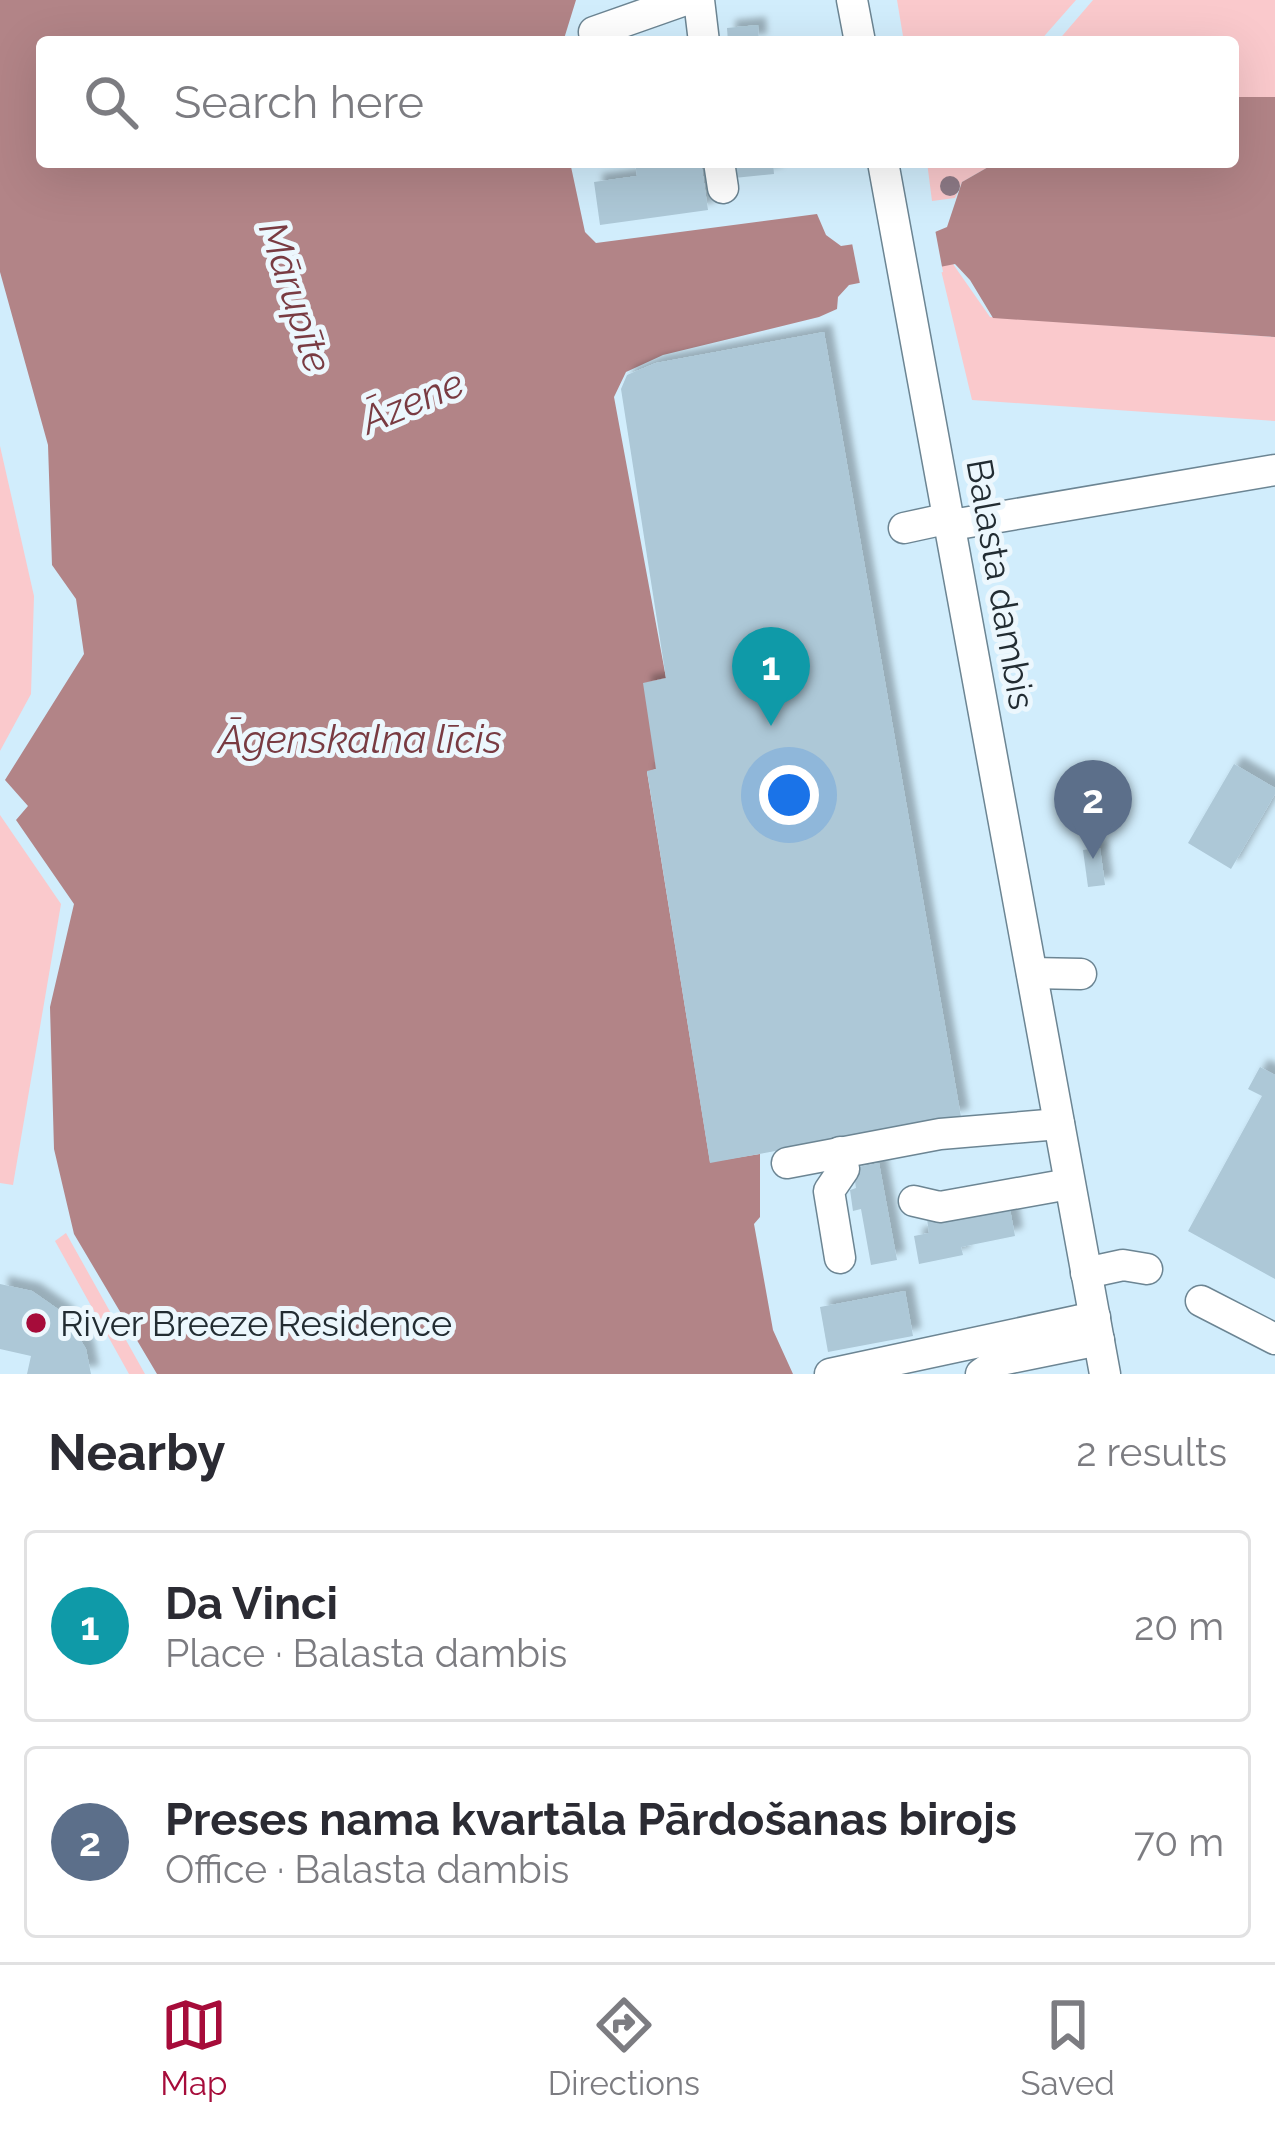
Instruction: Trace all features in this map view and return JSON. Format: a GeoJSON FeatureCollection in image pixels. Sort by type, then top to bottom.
{"type":"FeatureCollection","features":[{"type":"Feature","properties":{"kind":"street"},"geometry":{"type":"LineString","coordinates":[[594,32],[685,0]]}},
{"type":"Feature","properties":{"kind":"street"},"geometry":{"type":"LineString","coordinates":[[699,0],[703,36]]}},
{"type":"Feature","properties":{"kind":"street"},"geometry":{"type":"LineString","coordinates":[[852,0],[859,36]]}},
{"type":"Feature","properties":{"kind":"street","name":"Balasta dambis"},"geometry":{"type":"LineString","coordinates":[[884,168],[1105,1374]]}},
{"type":"Feature","properties":{"kind":"street"},"geometry":{"type":"LineString","coordinates":[[904,529],[1275,470]]}},
{"type":"Feature","properties":{"kind":"street"},"geometry":{"type":"LineString","coordinates":[[1032,973],[1081,974]]}},
{"type":"Feature","properties":{"kind":"street"},"geometry":{"type":"LineString","coordinates":[[787,1162],[940,1133],[1059,1124]]}},
{"type":"Feature","properties":{"kind":"street"},"geometry":{"type":"LineString","coordinates":[[840,1152],[844,1169],[829,1191],[840,1258]]}},
{"type":"Feature","properties":{"kind":"street"},"geometry":{"type":"LineString","coordinates":[[914,1201],[940,1208],[1070,1184]]}},
{"type":"Feature","properties":{"kind":"street"},"geometry":{"type":"LineString","coordinates":[[1087,1273],[1123,1265],[1147,1270]]}},
{"type":"Feature","properties":{"kind":"street"},"geometry":{"type":"LineString","coordinates":[[1202,1300],[1275,1339]]}},
{"type":"Feature","properties":{"kind":"street"},"geometry":{"type":"LineString","coordinates":[[830,1374],[1097,1329]]}},
{"type":"Feature","properties":{"kind":"street"},"geometry":{"type":"LineString","coordinates":[[981,1374],[1001,1360],[1097,1329]]}},
{"type":"Feature","properties":{"kind":"shaded area"},"geometry":{"type":"Polygon","coordinates":[[[897,0],[1076,0],[1044,36],[903,36],[897,0]]]}},
{"type":"Feature","properties":{"kind":"shaded area"},"geometry":{"type":"Polygon","coordinates":[[[1093,0],[1275,0],[1275,97],[1239,97],[1239,36],[1062,36],[1093,0]]]}},
{"type":"Feature","properties":{"kind":"shaded area"},"geometry":{"type":"Polygon","coordinates":[[[928,168],[986,168],[962,182],[955,198],[932,201],[928,168]]]}},
{"type":"Feature","properties":{"kind":"shaded area"},"geometry":{"type":"Polygon","coordinates":[[[953,264],[990,317],[1275,337],[1275,421],[972,400],[940,266],[953,264]]]}},
{"type":"Feature","properties":{"kind":"shaded area"},"geometry":{"type":"Polygon","coordinates":[[[0,446],[34,596],[31,694],[0,751],[0,446]]]}},
{"type":"Feature","properties":{"kind":"shaded area"},"geometry":{"type":"Polygon","coordinates":[[[0,815],[61,904],[13,1185],[0,1183],[0,815]]]}},
{"type":"Feature","properties":{"kind":"shaded area"},"geometry":{"type":"Polygon","coordinates":[[[66,1233],[145,1374],[129,1374],[55,1241],[66,1233]]]}},
{"type":"Feature","properties":{"kind":"water","name":"Āgenskalna līcis"},"geometry":{"type":"Polygon","coordinates":[[[0,0],[576,0],[565,36],[36,36],[36,168],[571,168],[585,232],[596,243],[817,214],[826,235],[841,246],[947,227],[962,182],[986,168],[1239,168],[1239,97],[1275,97],[1275,337],[993,318],[955,264],[849,285],[838,297],[837,309],[819,317],[663,355],[626,372],[614,397],[666,678],[656,769],[647,772],[710,1162],[760,1154],[760,1217],[754,1224],[773,1330],[793,1374],[157,1374],[74,1234],[54,1149],[50,1007],[74,904],[16,820],[28,806],[5,780],[84,654],[76,599],[52,565],[48,445],[0,272],[0,0]]]}},
{"type":"Feature","properties":{"kind":"pier"},"geometry":{"type":"Polygon","coordinates":[[[934,224],[943,272],[861,289],[851,238],[934,224]]]}},
{"type":"Feature","properties":{"kind":"building"},"geometry":{"type":"Polygon","coordinates":[[[758,25],[759,36],[728,36],[727,28],[758,25]]]}},
{"type":"Feature","properties":{"kind":"building"},"geometry":{"type":"Polygon","coordinates":[[[636,168],[702,168],[708,210],[600,225],[594,182],[637,176],[636,168]]]}},
{"type":"Feature","properties":{"kind":"building"},"geometry":{"type":"Polygon","coordinates":[[[733,168],[774,168],[774,174],[734,178],[733,168]]]}},
{"type":"Feature","properties":{"kind":"building"},"geometry":{"type":"Polygon","coordinates":[[[824,332],[961,1117],[710,1163],[647,771],[656,769],[643,683],[666,678],[621,389],[627,375],[656,363],[824,332]]]}},
{"type":"Feature","properties":{"kind":"building"},"geometry":{"type":"Polygon","coordinates":[[[1234,764],[1275,788],[1275,794],[1231,869],[1188,843],[1234,764]]]}},
{"type":"Feature","properties":{"kind":"building"},"geometry":{"type":"Polygon","coordinates":[[[1100,848],[1105,885],[1088,887],[1083,850],[1100,848]]]}},
{"type":"Feature","properties":{"kind":"building"},"geometry":{"type":"Polygon","coordinates":[[[1260,1067],[1275,1075],[1275,1279],[1188,1231],[1262,1096],[1248,1089],[1260,1067]]]}},
{"type":"Feature","properties":{"kind":"building"},"geometry":{"type":"Polygon","coordinates":[[[879,1163],[897,1260],[871,1265],[861,1209],[853,1211],[850,1190],[856,1188],[853,1168],[879,1163]]]}},
{"type":"Feature","properties":{"kind":"building"},"geometry":{"type":"Polygon","coordinates":[[[1009,1204],[1015,1236],[961,1247],[963,1255],[919,1264],[914,1236],[929,1233],[927,1219],[1009,1204]]]}},
{"type":"Feature","properties":{"kind":"building","name":"River Breeze Residence"},"geometry":{"type":"Polygon","coordinates":[[[0,1284],[32,1291],[65,1314],[86,1349],[91,1374],[27,1374],[31,1356],[0,1349],[0,1284]]]}},
{"type":"Feature","properties":{"kind":"building"},"geometry":{"type":"Polygon","coordinates":[[[905,1291],[913,1336],[828,1352],[820,1307],[905,1291]]]}},
{"type":"Feature","properties":{"kind":"place","name":"Da Vinci"},"geometry":{"type":"Point","coordinates":[771,726]}},
{"type":"Feature","properties":{"kind":"place","name":"Preses nama kvartāla Pārdošanas birojs"},"geometry":{"type":"Point","coordinates":[1093,859]}},
{"type":"Feature","properties":{"kind":"place","name":"River Breeze Residence"},"geometry":{"type":"Point","coordinates":[36,1323]}},
{"type":"Feature","properties":{"kind":"water label","name":"Mārupīte"},"geometry":{"type":"Point","coordinates":[296,297]}},
{"type":"Feature","properties":{"kind":"water label","name":"Āzene"},"geometry":{"type":"Point","coordinates":[412,401]}}]}
